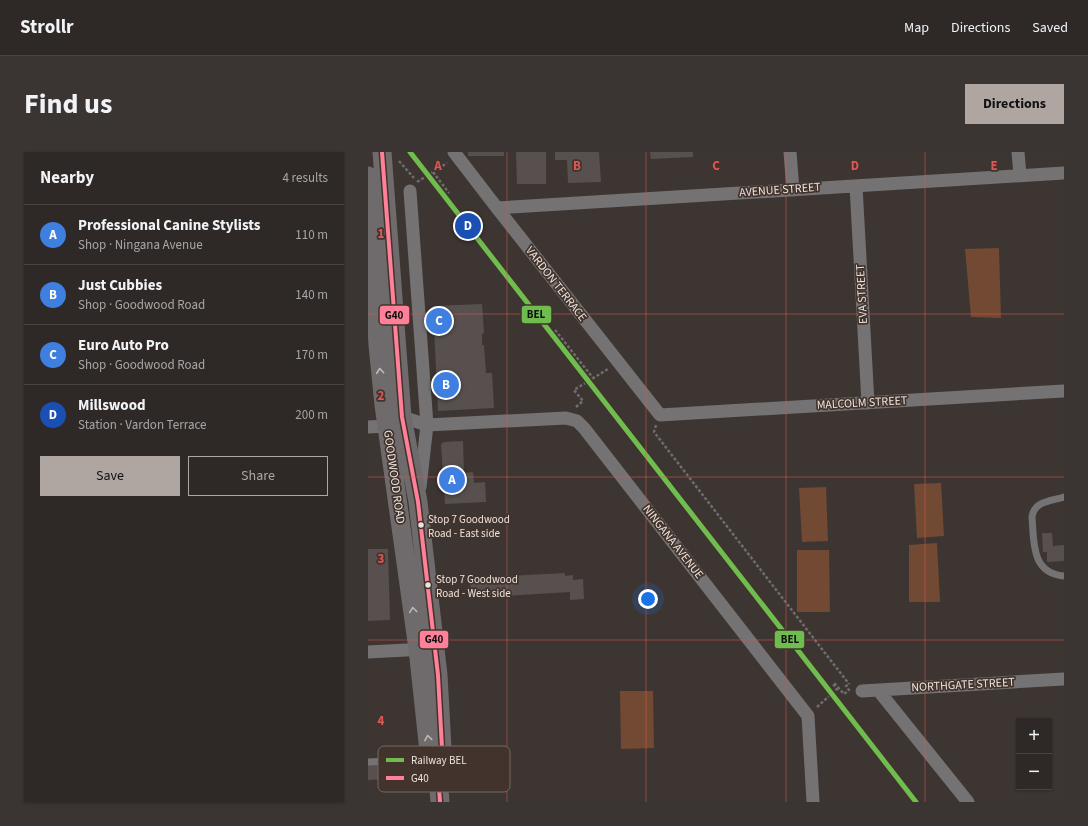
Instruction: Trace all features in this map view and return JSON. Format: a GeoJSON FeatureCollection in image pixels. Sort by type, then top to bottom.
{"type":"FeatureCollection","features":[{"type":"Feature","properties":{"kind":"main road","name":"GOODWOOD ROAD"},"geometry":{"type":"LineString","coordinates":[[389,154],[394,422],[418,502],[427,649],[429,746]]}},
{"type":"Feature","properties":{"kind":"main road","name":"GOODWOOD ROAD"},"geometry":{"type":"LineString","coordinates":[[368,176],[378,345],[394,422],[427,649]]}},
{"type":"Feature","properties":{"kind":"main road","name":"GOODWOOD ROAD"},"geometry":{"type":"LineString","coordinates":[[439,792],[440,802]]}},
{"type":"Feature","properties":{"kind":"street"},"geometry":{"type":"LineString","coordinates":[[790,152],[793,190]]}},
{"type":"Feature","properties":{"kind":"street"},"geometry":{"type":"LineString","coordinates":[[1018,152],[1020,175]]}},
{"type":"Feature","properties":{"kind":"street","name":"VARDON TERRACE"},"geometry":{"type":"LineString","coordinates":[[456,154],[496,208],[660,415]]}},
{"type":"Feature","properties":{"kind":"street","name":"AVENUE STREET"},"geometry":{"type":"LineString","coordinates":[[496,208],[1064,173]]}},
{"type":"Feature","properties":{"kind":"street","name":"EVA STREET"},"geometry":{"type":"LineString","coordinates":[[856,186],[868,403]]}},
{"type":"Feature","properties":{"kind":"street"},"geometry":{"type":"LineString","coordinates":[[413,187],[427,425],[418,502]]}},
{"type":"Feature","properties":{"kind":"street","name":"MALCOLM STREET"},"geometry":{"type":"LineString","coordinates":[[660,415],[1064,392]]}},
{"type":"Feature","properties":{"kind":"street"},"geometry":{"type":"LineString","coordinates":[[368,427],[394,422],[427,425],[566,418]]}},
{"type":"Feature","properties":{"kind":"street","name":"NINGANA AVENUE"},"geometry":{"type":"LineString","coordinates":[[566,418],[577,421],[584,428],[808,716]]}},
{"type":"Feature","properties":{"kind":"street"},"geometry":{"type":"LineString","coordinates":[[368,652],[427,649]]}},
{"type":"Feature","properties":{"kind":"street","name":"NORTHGATE STREET"},"geometry":{"type":"LineString","coordinates":[[862,691],[1064,679]]}},
{"type":"Feature","properties":{"kind":"street"},"geometry":{"type":"LineString","coordinates":[[878,690],[968,802]]}},
{"type":"Feature","properties":{"kind":"street"},"geometry":{"type":"LineString","coordinates":[[808,716],[813,802]]}},
{"type":"Feature","properties":{"kind":"lane"},"geometry":{"type":"LineString","coordinates":[[1064,497],[1037,506],[1034,509],[1032,517],[1035,549],[1039,561],[1051,574],[1064,576]]}},
{"type":"Feature","properties":{"kind":"lane"},"geometry":{"type":"LineString","coordinates":[[368,762],[378,763]]}},
{"type":"Feature","properties":{"kind":"path"},"geometry":{"type":"LineString","coordinates":[[389,154],[413,187],[456,154]]}},
{"type":"Feature","properties":{"kind":"path"},"geometry":{"type":"LineString","coordinates":[[434,172],[450,193]]}},
{"type":"Feature","properties":{"kind":"path"},"geometry":{"type":"LineString","coordinates":[[555,330],[593,378]]}},
{"type":"Feature","properties":{"kind":"path"},"geometry":{"type":"LineString","coordinates":[[566,418],[583,401],[574,390],[618,363]]}},
{"type":"Feature","properties":{"kind":"path"},"geometry":{"type":"LineString","coordinates":[[660,415],[654,432],[850,684],[862,691]]}},
{"type":"Feature","properties":{"kind":"path"},"geometry":{"type":"LineString","coordinates":[[808,716],[837,689],[833,684],[834,683],[844,694],[849,690],[846,686],[850,684]]}},
{"type":"Feature","properties":{"kind":"shaded area"},"geometry":{"type":"Polygon","coordinates":[[[999,248],[1001,318],[971,317],[965,249],[999,248]]]}},
{"type":"Feature","properties":{"kind":"shaded area"},"geometry":{"type":"Polygon","coordinates":[[[941,483],[944,536],[917,538],[914,484],[941,483]]]}},
{"type":"Feature","properties":{"kind":"shaded area"},"geometry":{"type":"Polygon","coordinates":[[[826,487],[828,541],[802,542],[799,488],[826,487]]]}},
{"type":"Feature","properties":{"kind":"shaded area"},"geometry":{"type":"Polygon","coordinates":[[[937,543],[940,602],[909,602],[909,545],[937,543]]]}},
{"type":"Feature","properties":{"kind":"shaded area"},"geometry":{"type":"Polygon","coordinates":[[[797,550],[829,550],[830,612],[797,612],[797,550]]]}},
{"type":"Feature","properties":{"kind":"shaded area"},"geometry":{"type":"Polygon","coordinates":[[[620,691],[653,691],[654,748],[621,749],[620,691]]]}},
{"type":"Feature","properties":{"kind":"building"},"geometry":{"type":"Polygon","coordinates":[[[468,152],[504,152],[504,156],[468,156],[468,152]]]}},
{"type":"Feature","properties":{"kind":"building"},"geometry":{"type":"Polygon","coordinates":[[[516,152],[546,152],[546,184],[517,184],[516,152]]]}},
{"type":"Feature","properties":{"kind":"building"},"geometry":{"type":"Polygon","coordinates":[[[555,152],[599,152],[601,182],[568,183],[567,160],[555,160],[555,152]]]}},
{"type":"Feature","properties":{"kind":"building"},"geometry":{"type":"Polygon","coordinates":[[[650,152],[693,152],[693,157],[651,159],[650,152]]]}},
{"type":"Feature","properties":{"kind":"building"},"geometry":{"type":"Polygon","coordinates":[[[482,304],[484,333],[482,334],[482,345],[484,345],[486,373],[492,373],[494,408],[438,411],[433,306],[482,304]]]}},
{"type":"Feature","properties":{"kind":"building"},"geometry":{"type":"Polygon","coordinates":[[[463,441],[464,473],[473,472],[474,483],[485,482],[486,502],[445,504],[441,444],[444,442],[463,441]]]}},
{"type":"Feature","properties":{"kind":"building"},"geometry":{"type":"Polygon","coordinates":[[[1042,533],[1052,533],[1053,546],[1064,545],[1064,561],[1047,562],[1047,552],[1043,552],[1042,533]]]}},
{"type":"Feature","properties":{"kind":"building"},"geometry":{"type":"Polygon","coordinates":[[[368,549],[388,549],[390,620],[368,621],[368,549]]]}},
{"type":"Feature","properties":{"kind":"building"},"geometry":{"type":"Polygon","coordinates":[[[565,573],[565,576],[573,575],[573,580],[583,579],[584,599],[570,600],[570,592],[471,598],[470,578],[565,573]]]}},
{"type":"Feature","properties":{"kind":"building"},"geometry":{"type":"Polygon","coordinates":[[[378,764],[378,779],[368,780],[368,765],[378,764]]]}},
{"type":"Feature","properties":{"kind":"rail line","name":"BEL"},"geometry":{"type":"LineString","coordinates":[[410,152],[916,802]]}},
{"type":"Feature","properties":{"kind":"transit line","name":"G40"},"geometry":{"type":"LineString","coordinates":[[382,152],[402,417],[418,502],[438,675],[442,746]]}},
{"type":"Feature","properties":{"kind":"transit line","name":"G40"},"geometry":{"type":"LineString","coordinates":[[439,792],[440,802]]}},
{"type":"Feature","properties":{"kind":"place","name":"Millswood"},"geometry":{"type":"Point","coordinates":[468,226]}},
{"type":"Feature","properties":{"kind":"place","name":"Euro Auto Pro"},"geometry":{"type":"Point","coordinates":[439,321]}},
{"type":"Feature","properties":{"kind":"place","name":"Just Cubbies"},"geometry":{"type":"Point","coordinates":[446,385]}},
{"type":"Feature","properties":{"kind":"place","name":"Professional Canine Stylists"},"geometry":{"type":"Point","coordinates":[452,480]}},
{"type":"Feature","properties":{"kind":"place","name":"Stop 7 Goodwood Road - East side"},"geometry":{"type":"Point","coordinates":[421,525]}},
{"type":"Feature","properties":{"kind":"place","name":"Stop 7 Goodwood Road - West side"},"geometry":{"type":"Point","coordinates":[428,585]}}]}
